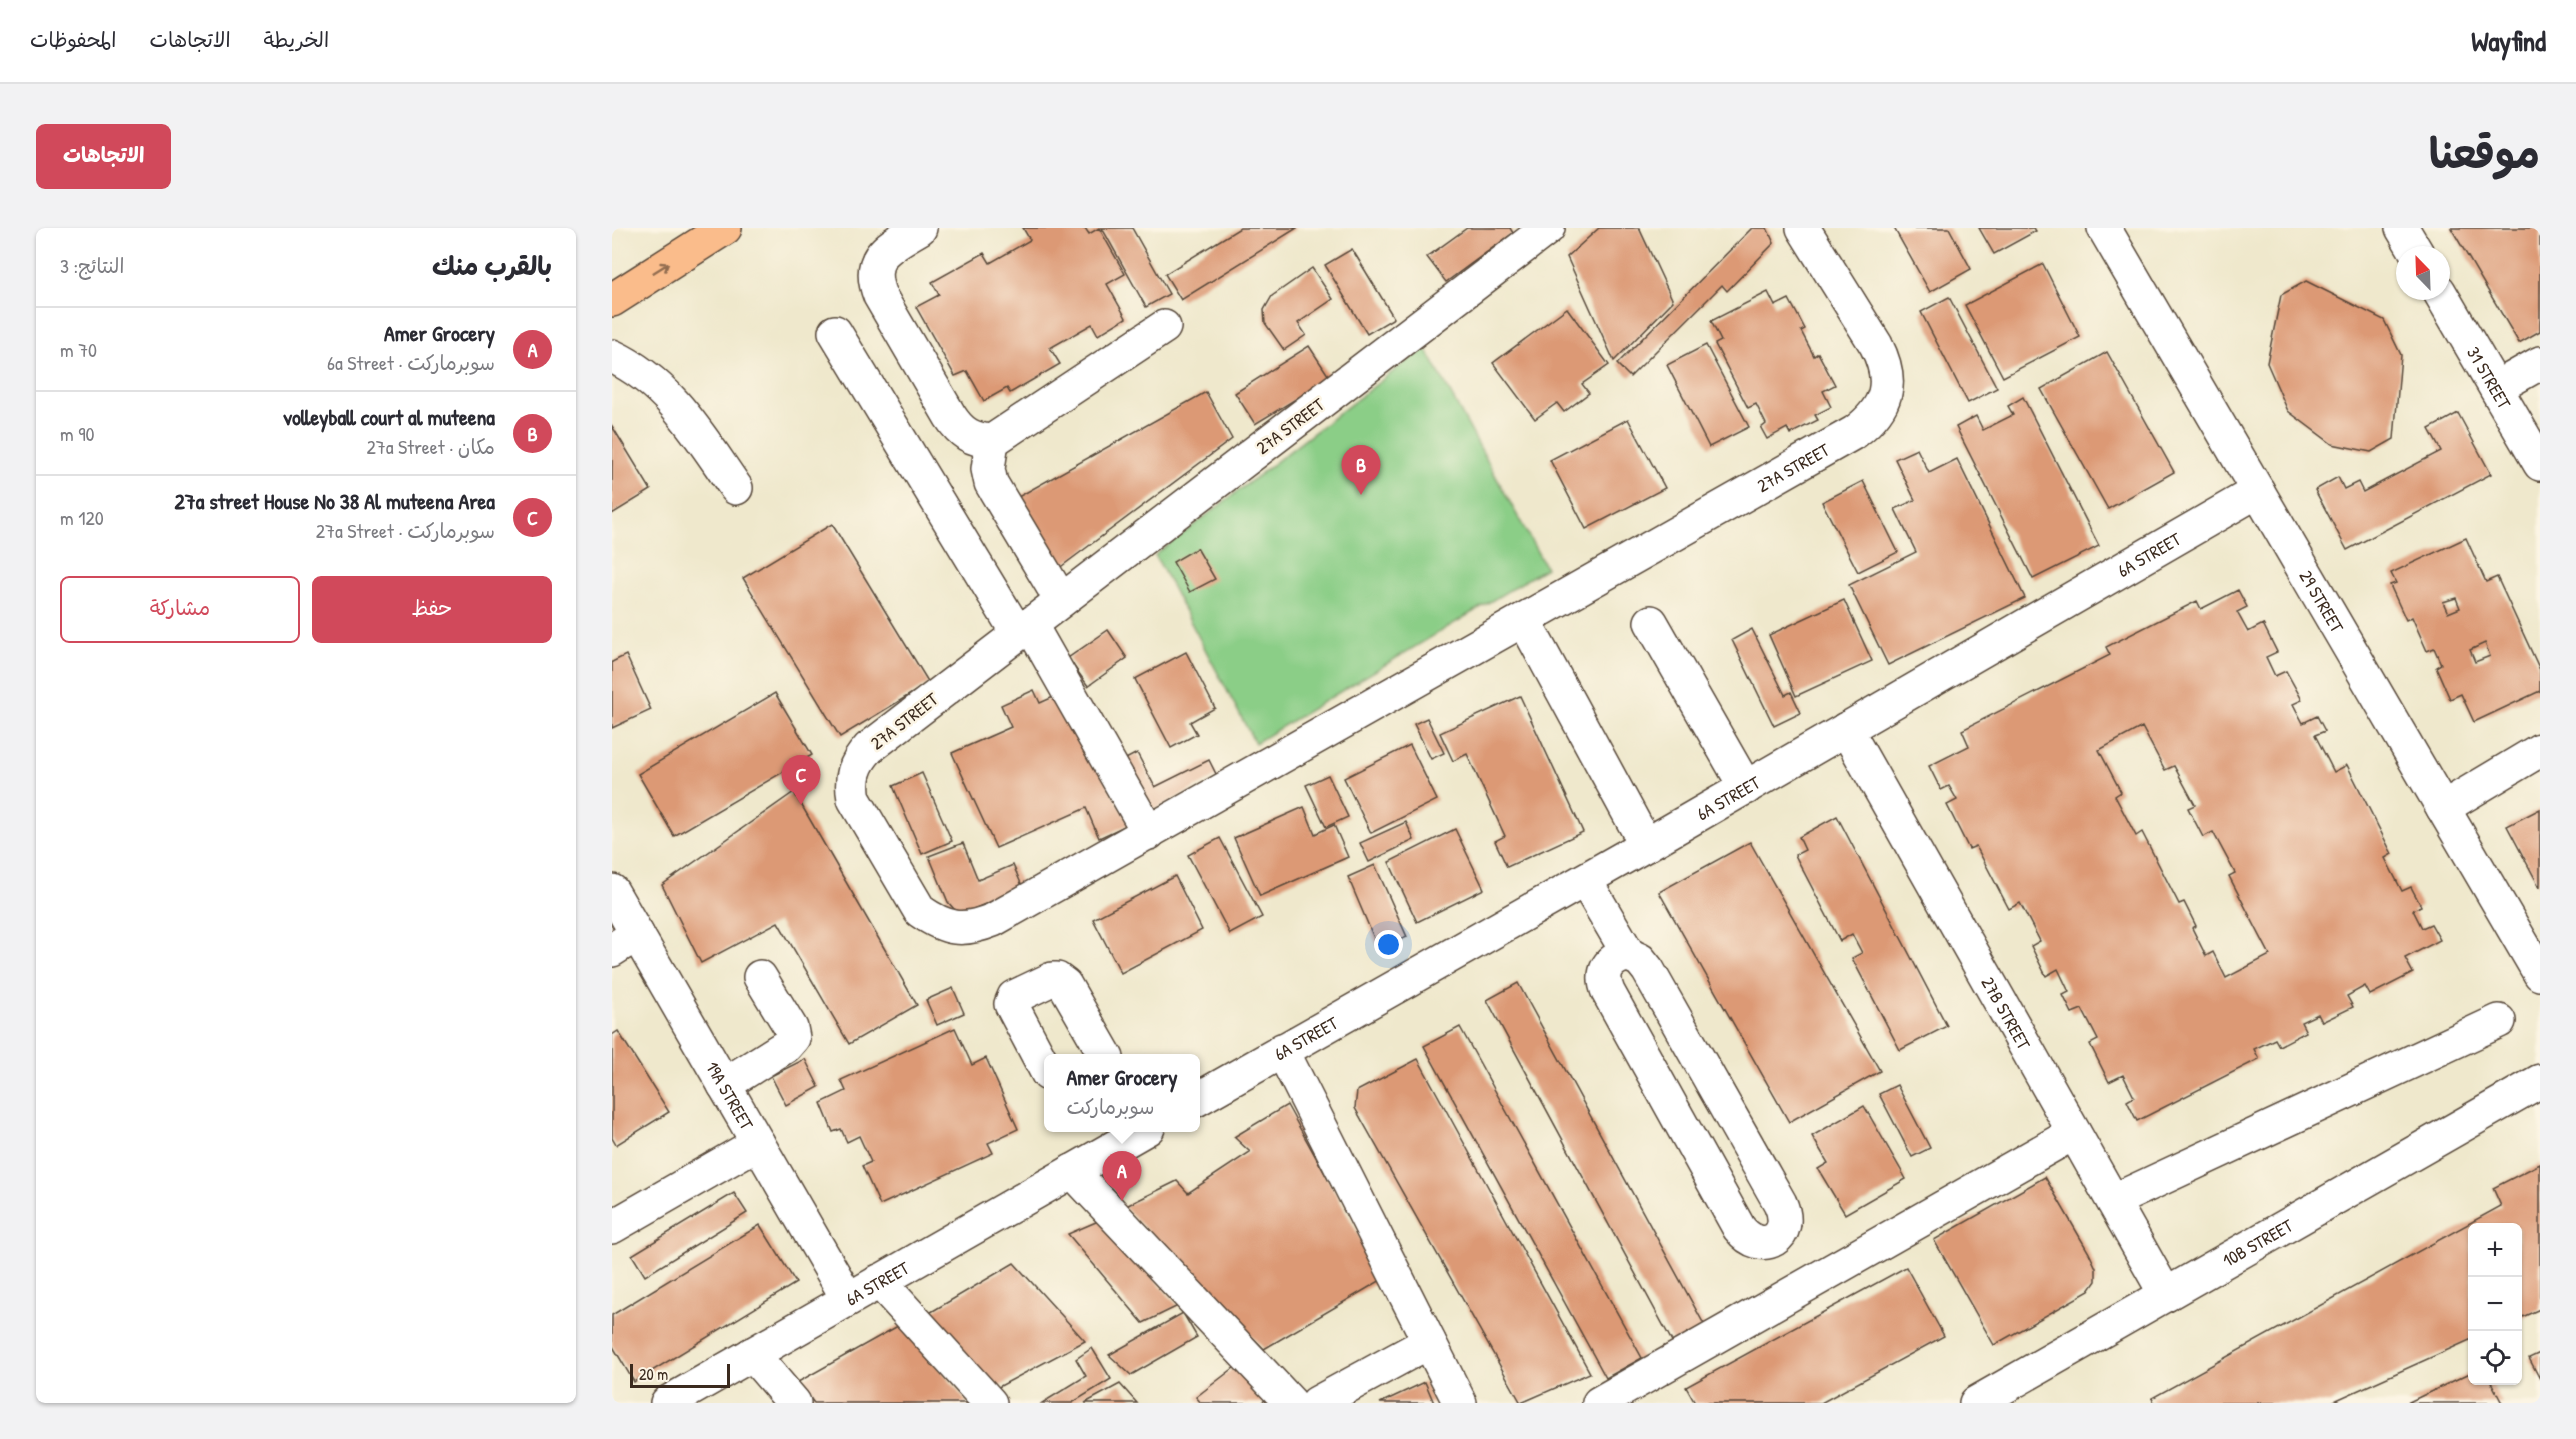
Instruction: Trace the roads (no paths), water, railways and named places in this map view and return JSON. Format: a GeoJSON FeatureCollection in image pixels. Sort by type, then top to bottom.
{"type":"FeatureCollection","features":[{"type":"Feature","properties":{"kind":"main road"},"geometry":{"type":"LineString","coordinates":[[612,300],[725,228]]}},
{"type":"Feature","properties":{"kind":"street"},"geometry":{"type":"LineString","coordinates":[[920,228],[881,254],[875,268],[874,282],[957,427],[967,435],[979,440],[992,441],[1164,327]]}},
{"type":"Feature","properties":{"kind":"street","name":"27A STREET"},"geometry":{"type":"LineString","coordinates":[[1548,228],[869,748],[859,759],[853,772],[854,799],[920,911],[936,922],[955,928],[975,928],[993,920],[1844,438],[1871,420],[1882,403],[1887,383],[1885,363],[1803,228]]}},
{"type":"Feature","properties":{"kind":"street","name":"29 STREET"},"geometry":{"type":"LineString","coordinates":[[2104,228],[2540,974]]}},
{"type":"Feature","properties":{"kind":"street"},"geometry":{"type":"LineString","coordinates":[[2402,228],[2413,246]]}},
{"type":"Feature","properties":{"kind":"street","name":"31 STREET"},"geometry":{"type":"LineString","coordinates":[[2444,300],[2540,464]]}},
{"type":"Feature","properties":{"kind":"street"},"geometry":{"type":"LineString","coordinates":[[835,332],[1024,629],[1149,833]]}},
{"type":"Feature","properties":{"kind":"street"},"geometry":{"type":"LineString","coordinates":[[612,356],[644,375],[669,397],[690,422],[736,488]]}},
{"type":"Feature","properties":{"kind":"street"},"geometry":{"type":"LineString","coordinates":[[2496,388],[2540,363]]}},
{"type":"Feature","properties":{"kind":"street"},"geometry":{"type":"LineString","coordinates":[[992,441],[988,469],[991,483],[1061,600]]}},
{"type":"Feature","properties":{"kind":"street","name":"6A STREET"},"geometry":{"type":"LineString","coordinates":[[1200,1098],[1586,880],[2258,490]]}},
{"type":"Feature","properties":{"kind":"street"},"geometry":{"type":"LineString","coordinates":[[1524,620],[1646,845]]}},
{"type":"Feature","properties":{"kind":"street"},"geometry":{"type":"LineString","coordinates":[[1651,622],[1746,788]]}},
{"type":"Feature","properties":{"kind":"street","name":"27B STREET"},"geometry":{"type":"LineString","coordinates":[[1846,729],[2166,1295]]}},
{"type":"Feature","properties":{"kind":"street"},"geometry":{"type":"LineString","coordinates":[[2444,808],[2540,750]]}},
{"type":"Feature","properties":{"kind":"street"},"geometry":{"type":"LineString","coordinates":[[1586,880],[1629,955],[1641,960],[1648,970],[1786,1214],[1785,1226],[1780,1236],[1769,1242],[1757,1243],[1746,1238],[1739,1228],[1608,992],[1605,972],[1610,963],[1619,957],[1629,955]]}},
{"type":"Feature","properties":{"kind":"street","name":"19A STREET"},"geometry":{"type":"LineString","coordinates":[[612,891],[624,942],[724,1085],[848,1299]]}},
{"type":"Feature","properties":{"kind":"street"},"geometry":{"type":"LineString","coordinates":[[724,1085],[786,1046],[793,1038],[791,1028],[760,977]]}},
{"type":"Feature","properties":{"kind":"street"},"geometry":{"type":"LineString","coordinates":[[1044,1066],[1011,1004],[1014,997],[1052,979],[1062,981],[1065,985],[1104,1054]]}},
{"type":"Feature","properties":{"kind":"street"},"geometry":{"type":"LineString","coordinates":[[2113,1201],[2499,1021]]}},
{"type":"Feature","properties":{"kind":"street"},"geometry":{"type":"LineString","coordinates":[[1282,1050],[1460,1403]]}},
{"type":"Feature","properties":{"kind":"street","name":"10B STREET"},"geometry":{"type":"LineString","coordinates":[[1976,1403],[2540,1081]]}},
{"type":"Feature","properties":{"kind":"street","name":"6A STREET"},"geometry":{"type":"LineString","coordinates":[[667,1403],[1139,1132]]}},
{"type":"Feature","properties":{"kind":"street"},"geometry":{"type":"LineString","coordinates":[[1599,1403],[2074,1133]]}},
{"type":"Feature","properties":{"kind":"street"},"geometry":{"type":"LineString","coordinates":[[612,1227],[758,1143]]}},
{"type":"Feature","properties":{"kind":"street"},"geometry":{"type":"LineString","coordinates":[[1072,1171],[1292,1403]]}},
{"type":"Feature","properties":{"kind":"street"},"geometry":{"type":"LineString","coordinates":[[879,1281],[990,1403]]}},
{"type":"Feature","properties":{"kind":"street"},"geometry":{"type":"LineString","coordinates":[[1317,1403],[1429,1342]]}},
{"type":"Feature","properties":{"kind":"street"},"geometry":{"type":"LineString","coordinates":[[752,1354],[794,1403]]}},
{"type":"Feature","properties":{"kind":"place","name":"volleyball court al muteena"},"geometry":{"type":"Point","coordinates":[1361,495]}},
{"type":"Feature","properties":{"kind":"place","name":"27a street House No 38 Al muteena Area"},"geometry":{"type":"Point","coordinates":[801,805]}},
{"type":"Feature","properties":{"kind":"place","name":"Amer Grocery"},"geometry":{"type":"Point","coordinates":[1122,1201]}}]}
